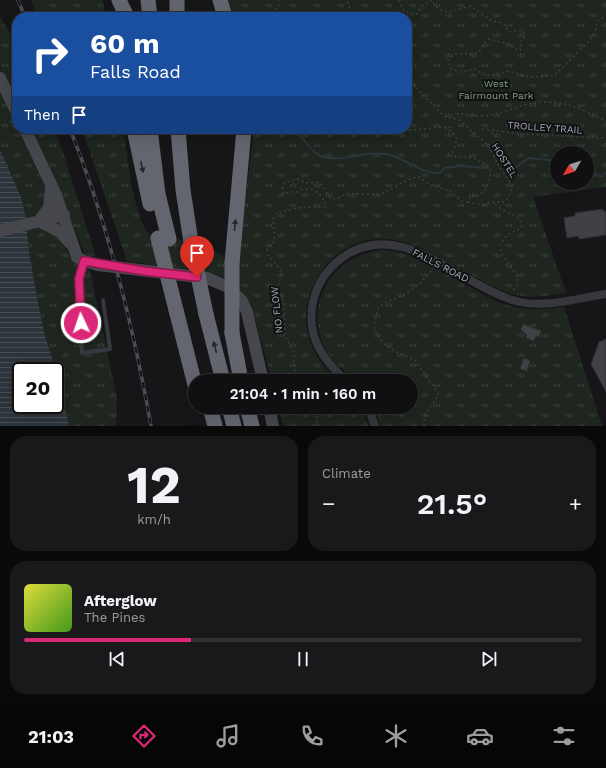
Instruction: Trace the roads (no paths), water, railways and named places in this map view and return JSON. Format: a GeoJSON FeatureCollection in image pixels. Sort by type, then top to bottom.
{"type":"FeatureCollection","features":[{"type":"Feature","properties":{"kind":"highway"},"geometry":{"type":"LineString","coordinates":[[148,0],[149,12]]}},
{"type":"Feature","properties":{"kind":"highway"},"geometry":{"type":"LineString","coordinates":[[172,0],[180,12]]}},
{"type":"Feature","properties":{"kind":"highway"},"geometry":{"type":"LineString","coordinates":[[177,12],[178,0]]}},
{"type":"Feature","properties":{"kind":"highway"},"geometry":{"type":"LineString","coordinates":[[220,0],[224,12]]}},
{"type":"Feature","properties":{"kind":"highway"},"geometry":{"type":"LineString","coordinates":[[135,134],[164,238],[181,311],[193,374]]}},
{"type":"Feature","properties":{"kind":"highway"},"geometry":{"type":"LineString","coordinates":[[151,134],[164,238]]}},
{"type":"Feature","properties":{"kind":"highway"},"geometry":{"type":"LineString","coordinates":[[160,134],[164,238]]}},
{"type":"Feature","properties":{"kind":"highway"},"geometry":{"type":"LineString","coordinates":[[178,134],[183,190],[191,242],[206,314],[221,374]]}},
{"type":"Feature","properties":{"kind":"highway"},"geometry":{"type":"LineString","coordinates":[[235,134],[239,178]]}},
{"type":"Feature","properties":{"kind":"highway"},"geometry":{"type":"LineString","coordinates":[[230,374],[232,263],[243,134]]}},
{"type":"Feature","properties":{"kind":"highway"},"geometry":{"type":"LineString","coordinates":[[181,311],[202,374]]}},
{"type":"Feature","properties":{"kind":"highway"},"geometry":{"type":"LineString","coordinates":[[232,333],[240,374]]}},
{"type":"Feature","properties":{"kind":"highway"},"geometry":{"type":"LineString","coordinates":[[202,414],[205,426]]}},
{"type":"Feature","properties":{"kind":"highway"},"geometry":{"type":"LineString","coordinates":[[212,414],[215,426]]}},
{"type":"Feature","properties":{"kind":"highway"},"geometry":{"type":"LineString","coordinates":[[231,414],[234,426]]}},
{"type":"Feature","properties":{"kind":"highway"},"geometry":{"type":"LineString","coordinates":[[249,414],[252,426]]}},
{"type":"Feature","properties":{"kind":"main road"},"geometry":{"type":"LineString","coordinates":[[0,78],[12,113]]}},
{"type":"Feature","properties":{"kind":"main road"},"geometry":{"type":"LineString","coordinates":[[22,134],[52,184],[64,215],[77,257],[84,261],[138,270],[207,278],[228,287],[242,301],[247,312],[261,374]]}},
{"type":"Feature","properties":{"kind":"main road"},"geometry":{"type":"LineString","coordinates":[[37,222],[50,204],[52,184]]}},
{"type":"Feature","properties":{"kind":"main road"},"geometry":{"type":"LineString","coordinates":[[0,231],[64,215]]}},
{"type":"Feature","properties":{"kind":"main road"},"geometry":{"type":"LineString","coordinates":[[37,222],[60,232],[74,249]]}},
{"type":"Feature","properties":{"kind":"main road"},"geometry":{"type":"LineString","coordinates":[[270,414],[273,426]]}},
{"type":"Feature","properties":{"kind":"street","name":"FALLS ROAD"},"geometry":{"type":"LineString","coordinates":[[339,374],[323,358],[317,344],[313,328],[312,313],[314,298],[327,272],[338,261],[350,253],[378,244],[408,248],[437,262],[491,292],[533,304],[606,294]]}},
{"type":"Feature","properties":{"kind":"street"},"geometry":{"type":"LineString","coordinates":[[370,414],[374,426]]}},
{"type":"Feature","properties":{"kind":"lane"},"geometry":{"type":"LineString","coordinates":[[84,261],[79,279],[82,353],[110,349],[103,300]]}},
{"type":"Feature","properties":{"kind":"waterway"},"geometry":{"type":"LineString","coordinates":[[299,134],[313,151],[321,156],[329,158],[385,154],[399,158],[433,173],[440,173],[445,168],[459,166],[488,168]]}},
{"type":"Feature","properties":{"kind":"waterway"},"geometry":{"type":"LineString","coordinates":[[509,170],[515,168],[528,158],[550,160]]}},
{"type":"Feature","properties":{"kind":"waterway"},"geometry":{"type":"LineString","coordinates":[[594,172],[600,177],[606,173]]}},
{"type":"Feature","properties":{"kind":"railway"},"geometry":{"type":"LineString","coordinates":[[18,0],[23,12]]}},
{"type":"Feature","properties":{"kind":"railway"},"geometry":{"type":"LineString","coordinates":[[72,134],[84,165],[108,238],[136,350],[151,426]]}},
{"type":"Feature","properties":{"kind":"park label","name":"West Fairmount Park"},"geometry":{"type":"Point","coordinates":[496,88]}}]}
